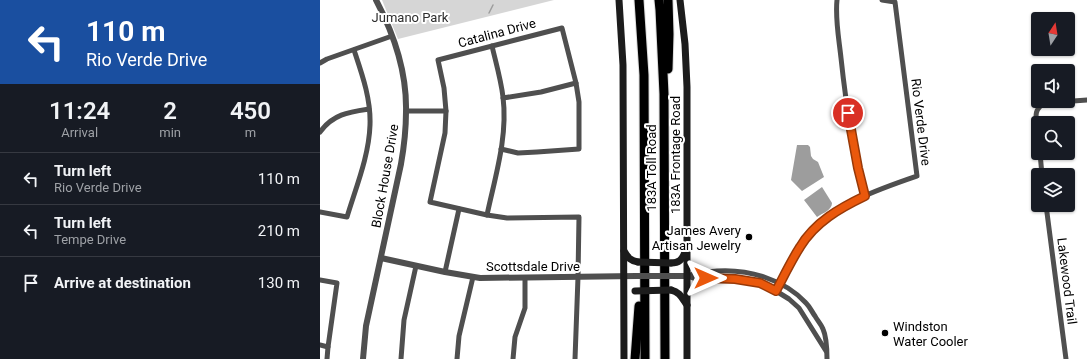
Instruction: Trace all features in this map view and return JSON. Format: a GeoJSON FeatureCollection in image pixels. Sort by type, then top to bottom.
{"type":"FeatureCollection","features":[{"type":"Feature","properties":{"kind":"highway","name":"183A Toll Road"},"geometry":{"type":"LineString","coordinates":[[639,0],[644,75],[645,359]]}},
{"type":"Feature","properties":{"kind":"highway","name":"183A Toll Road"},"geometry":{"type":"LineString","coordinates":[[659,0],[664,94],[665,359]]}},
{"type":"Feature","properties":{"kind":"highway"},"geometry":{"type":"LineString","coordinates":[[664,94],[668,70],[668,0]]}},
{"type":"Feature","properties":{"kind":"highway"},"geometry":{"type":"LineString","coordinates":[[635,359],[645,251]]}},
{"type":"Feature","properties":{"kind":"main road"},"geometry":{"type":"LineString","coordinates":[[619,0],[623,65],[624,359]]}},
{"type":"Feature","properties":{"kind":"main road","name":"183A Frontage Road"},"geometry":{"type":"LineString","coordinates":[[680,0],[685,44],[687,87],[687,359]]}},
{"type":"Feature","properties":{"kind":"main road"},"geometry":{"type":"LineString","coordinates":[[624,251],[633,261],[676,263],[682,260],[687,248]]}},
{"type":"Feature","properties":{"kind":"main road"},"geometry":{"type":"LineString","coordinates":[[624,301],[629,293],[635,291],[671,290],[676,291],[687,305]]}},
{"type":"Feature","properties":{"kind":"street","name":"Block House Drive"},"geometry":{"type":"LineString","coordinates":[[363,359],[366,326],[401,164],[405,138],[406,111],[402,70],[389,26],[376,0]]}},
{"type":"Feature","properties":{"kind":"street"},"geometry":{"type":"LineString","coordinates":[[837,0],[838,33],[845,99],[858,168],[865,196]]}},
{"type":"Feature","properties":{"kind":"street","name":"Rio Verde Drive"},"geometry":{"type":"LineString","coordinates":[[776,291],[800,247],[808,235],[823,220],[842,207],[865,196],[917,176],[895,2],[882,0]]}},
{"type":"Feature","properties":{"kind":"street","name":"Catalina Drive"},"geometry":{"type":"LineString","coordinates":[[446,111],[444,88],[438,60],[562,28],[576,83]]}},
{"type":"Feature","properties":{"kind":"street"},"geometry":{"type":"LineString","coordinates":[[320,63],[392,36]]}},
{"type":"Feature","properties":{"kind":"street"},"geometry":{"type":"LineString","coordinates":[[487,215],[501,149],[504,117],[503,98],[492,46]]}},
{"type":"Feature","properties":{"kind":"street"},"geometry":{"type":"LineString","coordinates":[[320,212],[347,217],[368,145],[370,125],[369,109],[363,78],[354,50]]}},
{"type":"Feature","properties":{"kind":"street"},"geometry":{"type":"LineString","coordinates":[[501,149],[518,153],[579,149],[579,102],[576,83],[541,92],[503,98]]}},
{"type":"Feature","properties":{"kind":"street"},"geometry":{"type":"LineString","coordinates":[[1036,116],[1037,110],[1040,105],[1046,103],[1087,100]]}},
{"type":"Feature","properties":{"kind":"street"},"geometry":{"type":"LineString","coordinates":[[320,132],[324,126],[334,118],[347,112],[369,109]]}},
{"type":"Feature","properties":{"kind":"street"},"geometry":{"type":"LineString","coordinates":[[406,111],[446,111],[445,133],[430,202],[507,218],[579,217],[575,359]]}},
{"type":"Feature","properties":{"kind":"street"},"geometry":{"type":"LineString","coordinates":[[445,272],[458,209]]}},
{"type":"Feature","properties":{"kind":"street","name":"Lakewood Trail"},"geometry":{"type":"LineString","coordinates":[[1047,212],[1066,359]]}},
{"type":"Feature","properties":{"kind":"street","name":"Scottsdale Drive"},"geometry":{"type":"LineString","coordinates":[[380,258],[445,272],[488,278],[687,276],[696,279],[735,279],[760,283],[789,299],[799,308],[827,352]]}},
{"type":"Feature","properties":{"kind":"street"},"geometry":{"type":"LineString","coordinates":[[401,359],[404,320],[416,266]]}},
{"type":"Feature","properties":{"kind":"street","name":"Scottsdale Drive"},"geometry":{"type":"LineString","coordinates":[[687,276],[696,272],[742,272],[761,276],[780,283],[806,303],[823,329],[827,359]]}},
{"type":"Feature","properties":{"kind":"street"},"geometry":{"type":"LineString","coordinates":[[457,359],[459,336],[473,277]]}},
{"type":"Feature","properties":{"kind":"street"},"geometry":{"type":"LineString","coordinates":[[513,359],[515,337],[525,308],[525,278]]}},
{"type":"Feature","properties":{"kind":"street"},"geometry":{"type":"LineString","coordinates":[[320,280],[337,283],[327,359]]}},
{"type":"Feature","properties":{"kind":"street"},"geometry":{"type":"LineString","coordinates":[[320,345],[328,347]]}},
{"type":"Feature","properties":{"kind":"green space","name":"Jumano Park"},"geometry":{"type":"Polygon","coordinates":[[[382,0],[554,0],[398,39],[382,0]]]}},
{"type":"Feature","properties":{"kind":"shaded area"},"geometry":{"type":"Polygon","coordinates":[[[797,145],[808,145],[810,147],[811,156],[818,162],[824,177],[802,191],[791,180],[797,145]]]}},
{"type":"Feature","properties":{"kind":"shaded area"},"geometry":{"type":"Polygon","coordinates":[[[822,187],[832,205],[827,211],[817,217],[804,200],[822,187]]]}},
{"type":"Feature","properties":{"kind":"waterway"},"geometry":{"type":"LineString","coordinates":[[489,13],[493,5]]}},
{"type":"Feature","properties":{"kind":"place","name":"James Avery Artisan Jewelry"},"geometry":{"type":"Point","coordinates":[749,237]}},
{"type":"Feature","properties":{"kind":"place","name":"Windston Water Cooler"},"geometry":{"type":"Point","coordinates":[885,333]}},
{"type":"Feature","properties":{"kind":"route"},"geometry":{"type":"LineString","coordinates":[[706,278],[735,279],[760,283],[776,291],[808,235],[823,220],[842,207],[865,196],[858,168],[848,113]]}}]}
